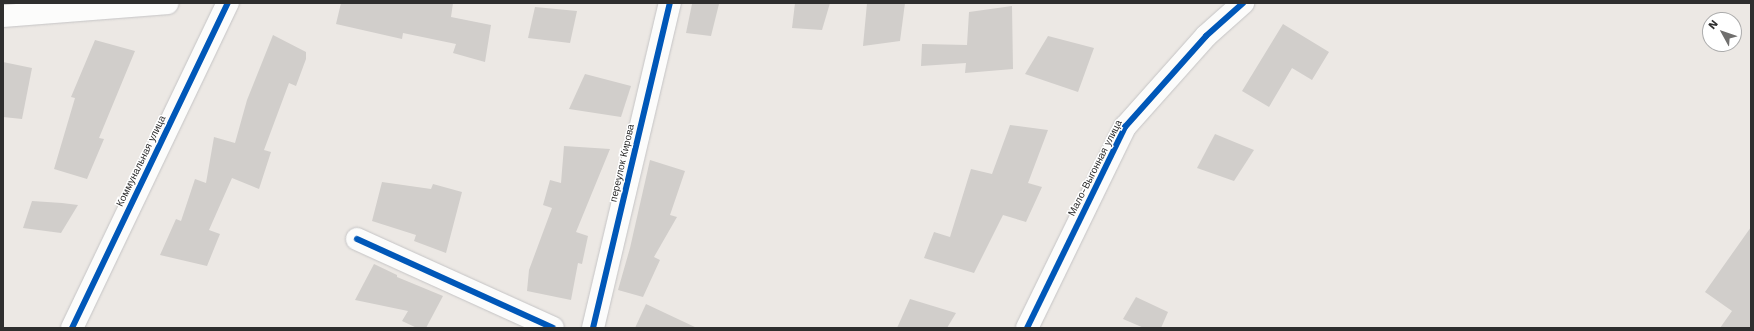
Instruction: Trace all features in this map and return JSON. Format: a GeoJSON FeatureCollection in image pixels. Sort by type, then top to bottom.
{"type":"FeatureCollection","features":[{"type":"Feature","properties":{"kind":"street"},"geometry":{"type":"LineString","coordinates":[[3,16],[167,3]]}},
{"type":"Feature","properties":{"kind":"street","name":"Коммунальная улица"},"geometry":{"type":"LineString","coordinates":[[72,328],[228,3]]}},
{"type":"Feature","properties":{"kind":"street","name":"переулок Кирова"},"geometry":{"type":"LineString","coordinates":[[593,328],[670,3]]}},
{"type":"Feature","properties":{"kind":"street","name":"Мало-Выгонная улица"},"geometry":{"type":"LineString","coordinates":[[1027,328],[1126,127],[1206,36],[1243,3]]}},
{"type":"Feature","properties":{"kind":"street"},"geometry":{"type":"LineString","coordinates":[[357,239],[553,328]]}},
{"type":"Feature","properties":{"kind":"building"},"geometry":{"type":"Polygon","coordinates":[[[341,3],[453,3],[451,17],[491,25],[485,62],[453,53],[456,44],[403,33],[402,39],[336,24],[341,3]]]}},
{"type":"Feature","properties":{"kind":"building"},"geometry":{"type":"Polygon","coordinates":[[[795,3],[830,3],[822,30],[792,28],[795,3]]]}},
{"type":"Feature","properties":{"kind":"building"},"geometry":{"type":"Polygon","coordinates":[[[867,3],[905,3],[900,41],[863,46],[867,3]]]}},
{"type":"Feature","properties":{"kind":"building"},"geometry":{"type":"Polygon","coordinates":[[[692,4],[719,4],[711,36],[686,33],[692,4]]]}},
{"type":"Feature","properties":{"kind":"building"},"geometry":{"type":"Polygon","coordinates":[[[1012,6],[1013,69],[965,73],[966,63],[921,66],[922,44],[967,45],[969,12],[1012,6]]]}},
{"type":"Feature","properties":{"kind":"building"},"geometry":{"type":"Polygon","coordinates":[[[535,7],[577,11],[570,43],[528,38],[535,7]]]}},
{"type":"Feature","properties":{"kind":"building"},"geometry":{"type":"Polygon","coordinates":[[[1283,24],[1329,52],[1312,80],[1292,68],[1269,107],[1242,91],[1283,24]]]}},
{"type":"Feature","properties":{"kind":"building"},"geometry":{"type":"Polygon","coordinates":[[[273,35],[306,52],[306,59],[296,86],[289,83],[264,150],[271,152],[259,189],[232,178],[209,230],[220,234],[207,266],[160,255],[176,219],[181,221],[195,179],[206,183],[214,137],[235,143],[247,100],[273,35]]]}},
{"type":"Feature","properties":{"kind":"building"},"geometry":{"type":"Polygon","coordinates":[[[1048,36],[1094,48],[1078,92],[1025,74],[1048,36]]]}},
{"type":"Feature","properties":{"kind":"building"},"geometry":{"type":"Polygon","coordinates":[[[95,40],[135,51],[99,138],[104,139],[87,179],[54,169],[75,98],[71,97],[95,40]]]}},
{"type":"Feature","properties":{"kind":"building"},"geometry":{"type":"Polygon","coordinates":[[[3,62],[32,68],[22,119],[3,117],[3,62]]]}},
{"type":"Feature","properties":{"kind":"building"},"geometry":{"type":"Polygon","coordinates":[[[585,74],[631,86],[621,117],[569,109],[585,74]]]}},
{"type":"Feature","properties":{"kind":"building"},"geometry":{"type":"Polygon","coordinates":[[[1010,125],[1048,130],[1028,183],[1042,187],[1026,222],[1003,215],[974,273],[924,258],[934,232],[950,237],[971,169],[992,174],[1010,125]]]}},
{"type":"Feature","properties":{"kind":"building"},"geometry":{"type":"Polygon","coordinates":[[[1215,134],[1254,150],[1234,181],[1197,168],[1215,134]]]}},
{"type":"Feature","properties":{"kind":"building"},"geometry":{"type":"Polygon","coordinates":[[[564,146],[610,149],[576,232],[588,236],[582,264],[578,263],[571,300],[527,291],[529,270],[552,208],[543,205],[550,180],[561,183],[564,146]]]}},
{"type":"Feature","properties":{"kind":"building"},"geometry":{"type":"Polygon","coordinates":[[[650,160],[685,171],[670,215],[677,217],[654,257],[660,260],[643,297],[618,290],[630,248],[650,160]]]}},
{"type":"Feature","properties":{"kind":"building"},"geometry":{"type":"Polygon","coordinates":[[[382,182],[431,189],[433,184],[462,192],[446,253],[414,241],[416,235],[372,221],[382,182]]]}},
{"type":"Feature","properties":{"kind":"building"},"geometry":{"type":"Polygon","coordinates":[[[32,201],[78,205],[61,233],[23,228],[32,201]]]}},
{"type":"Feature","properties":{"kind":"building"},"geometry":{"type":"Polygon","coordinates":[[[1751,227],[1751,328],[1720,328],[1732,311],[1705,292],[1751,227]]]}},
{"type":"Feature","properties":{"kind":"building"},"geometry":{"type":"Polygon","coordinates":[[[374,264],[397,275],[397,277],[443,296],[426,328],[417,328],[402,321],[408,311],[355,300],[374,264]]]}},
{"type":"Feature","properties":{"kind":"building"},"geometry":{"type":"Polygon","coordinates":[[[1136,297],[1168,312],[1161,328],[1144,328],[1123,319],[1136,297]]]}},
{"type":"Feature","properties":{"kind":"building"},"geometry":{"type":"Polygon","coordinates":[[[910,299],[956,313],[947,328],[897,328],[910,299]]]}},
{"type":"Feature","properties":{"kind":"building"},"geometry":{"type":"Polygon","coordinates":[[[646,304],[697,328],[635,328],[646,304]]]}},
{"type":"Feature","properties":{"kind":"cycle path"},"geometry":{"type":"LineString","coordinates":[[72,328],[228,3]]}},
{"type":"Feature","properties":{"kind":"cycle path"},"geometry":{"type":"LineString","coordinates":[[593,328],[670,3]]}},
{"type":"Feature","properties":{"kind":"cycle path"},"geometry":{"type":"LineString","coordinates":[[1027,328],[1125,127],[1206,36],[1243,3]]}},
{"type":"Feature","properties":{"kind":"cycle path"},"geometry":{"type":"LineString","coordinates":[[357,239],[553,328]]}}]}
